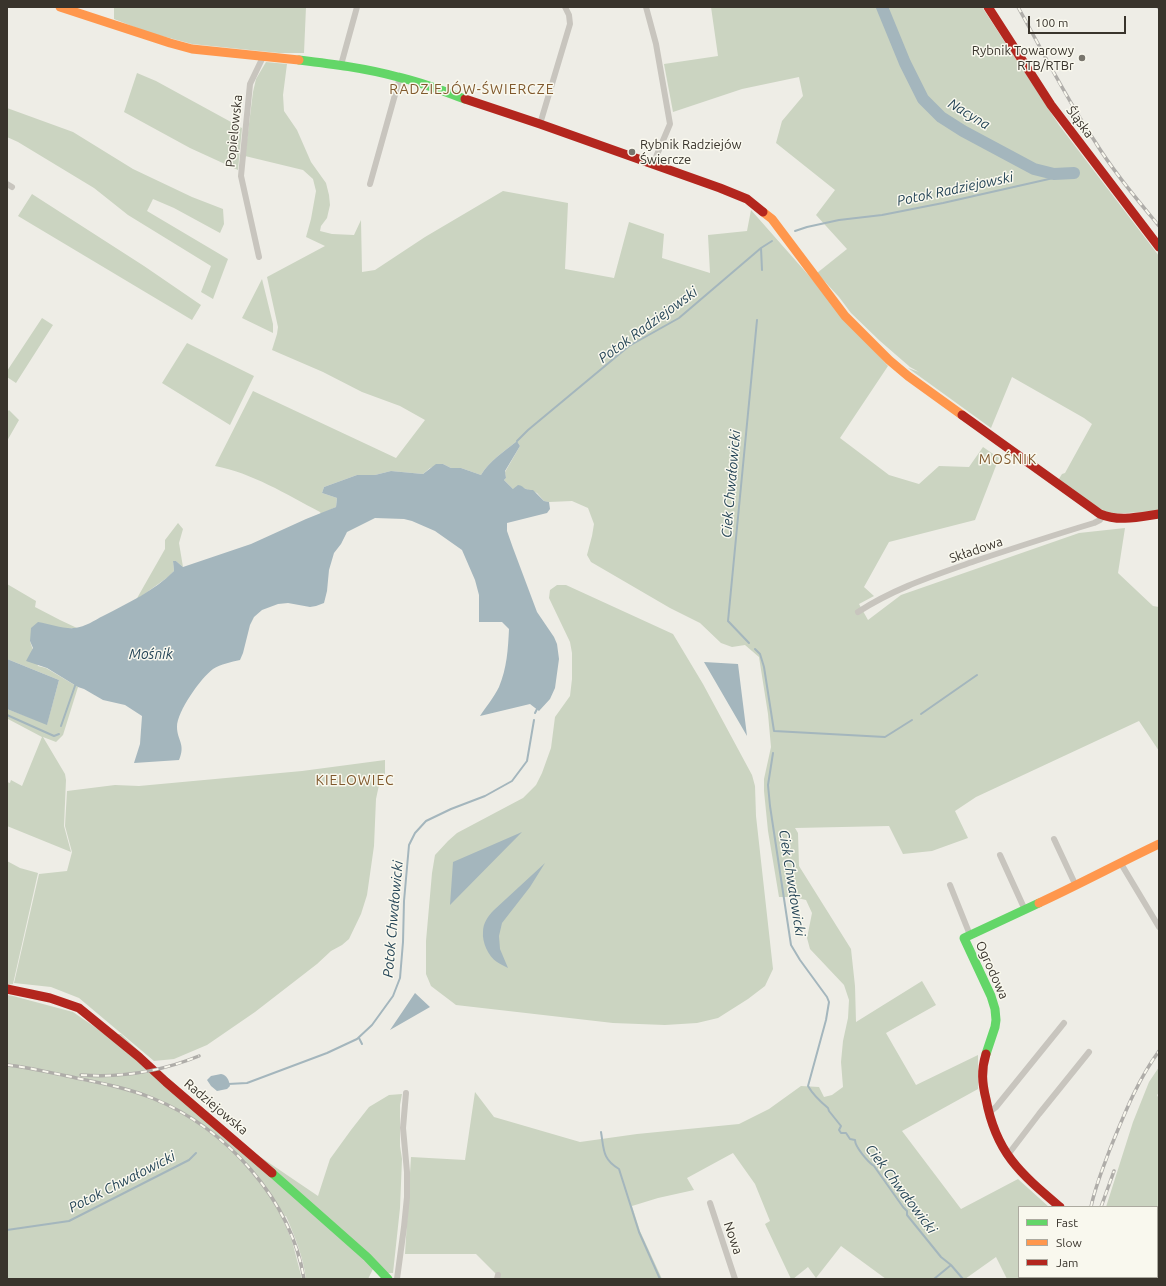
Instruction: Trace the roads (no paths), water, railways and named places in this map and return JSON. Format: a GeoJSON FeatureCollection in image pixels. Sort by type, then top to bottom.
{"type":"FeatureCollection","features":[{"type":"Feature","properties":{"kind":"street"},"geometry":{"type":"LineString","coordinates":[[60,7],[184,47],[207,51],[341,65],[400,77],[540,124],[731,192],[747,200],[761,210],[778,226],[846,316],[867,339],[895,365],[960,414],[1103,516],[1124,518],[1159,514]]}},
{"type":"Feature","properties":{"kind":"street"},"geometry":{"type":"LineString","coordinates":[[341,65],[357,7]]}},
{"type":"Feature","properties":{"kind":"street"},"geometry":{"type":"LineString","coordinates":[[540,124],[570,24],[569,15],[565,7]]}},
{"type":"Feature","properties":{"kind":"street"},"geometry":{"type":"LineString","coordinates":[[646,7],[656,44],[670,124],[653,164]]}},
{"type":"Feature","properties":{"kind":"street","name":"Śląska"},"geometry":{"type":"LineString","coordinates":[[988,7],[1051,105],[1159,247]]}},
{"type":"Feature","properties":{"kind":"street","name":"Popielowska"},"geometry":{"type":"LineString","coordinates":[[259,257],[241,176],[250,84],[264,57]]}},
{"type":"Feature","properties":{"kind":"street"},"geometry":{"type":"LineString","coordinates":[[370,184],[400,77]]}},
{"type":"Feature","properties":{"kind":"street","name":"Składowa"},"geometry":{"type":"LineString","coordinates":[[858,612],[904,587],[988,557],[1094,523],[1100,520],[1103,516]]}},
{"type":"Feature","properties":{"kind":"street"},"geometry":{"type":"LineString","coordinates":[[1054,839],[1076,886]]}},
{"type":"Feature","properties":{"kind":"street","name":"Ogrodowa"},"geometry":{"type":"LineString","coordinates":[[1059,1206],[1033,1184],[1007,1156],[996,1138],[988,1113],[982,1073],[984,1060],[996,1028],[996,1014],[992,997],[964,938],[1076,886],[1120,862],[1159,844]]}},
{"type":"Feature","properties":{"kind":"street"},"geometry":{"type":"LineString","coordinates":[[1000,855],[1025,910]]}},
{"type":"Feature","properties":{"kind":"street"},"geometry":{"type":"LineString","coordinates":[[1120,862],[1158,923]]}},
{"type":"Feature","properties":{"kind":"street","name":"Ogrodowa"},"geometry":{"type":"LineString","coordinates":[[950,885],[970,935]]}},
{"type":"Feature","properties":{"kind":"street","name":"Radziejowska"},"geometry":{"type":"LineString","coordinates":[[7,989],[50,998],[79,1008],[139,1057],[166,1082],[307,1202],[367,1257],[388,1279]]}},
{"type":"Feature","properties":{"kind":"street"},"geometry":{"type":"LineString","coordinates":[[988,1113],[996,1107],[1064,1024]]}},
{"type":"Feature","properties":{"kind":"street"},"geometry":{"type":"LineString","coordinates":[[1007,1156],[1089,1052]]}},
{"type":"Feature","properties":{"kind":"street"},"geometry":{"type":"LineString","coordinates":[[397,1279],[408,1183],[403,1128],[406,1093]]}},
{"type":"Feature","properties":{"kind":"street","name":"Nowa"},"geometry":{"type":"LineString","coordinates":[[710,1203],[735,1279]]}},
{"type":"Feature","properties":{"kind":"water","name":"Mośnik"},"geometry":{"type":"Polygon","coordinates":[[[517,441],[520,446],[505,471],[506,478],[504,480],[513,489],[518,485],[525,489],[533,490],[544,501],[549,502],[550,509],[547,513],[507,523],[507,531],[537,612],[557,644],[559,659],[555,688],[550,699],[539,711],[530,704],[480,716],[495,694],[502,680],[507,658],[509,629],[502,622],[479,622],[479,595],[475,580],[462,550],[435,531],[404,519],[375,518],[347,532],[341,544],[334,553],[329,570],[324,603],[310,607],[288,603],[278,604],[262,610],[254,617],[250,625],[240,660],[223,664],[208,673],[190,695],[185,704],[178,720],[177,727],[182,750],[179,760],[134,763],[140,744],[142,716],[125,705],[103,700],[47,668],[26,661],[33,648],[30,641],[31,628],[38,622],[66,628],[75,628],[90,623],[158,585],[174,571],[173,561],[176,561],[183,567],[251,544],[336,507],[337,498],[322,493],[324,487],[357,475],[375,475],[391,471],[423,474],[436,464],[443,464],[451,468],[461,468],[481,475],[493,461],[517,441]]]}},
{"type":"Feature","properties":{"kind":"water"},"geometry":{"type":"Polygon","coordinates":[[[7,659],[59,680],[47,725],[7,709],[7,659]]]}},
{"type":"Feature","properties":{"kind":"water"},"geometry":{"type":"Polygon","coordinates":[[[704,662],[738,664],[747,736],[704,662]]]}},
{"type":"Feature","properties":{"kind":"water"},"geometry":{"type":"Polygon","coordinates":[[[522,832],[450,905],[453,862],[522,832]]]}},
{"type":"Feature","properties":{"kind":"water"},"geometry":{"type":"Polygon","coordinates":[[[545,863],[530,887],[502,923],[499,936],[500,949],[508,968],[498,963],[486,948],[483,936],[485,923],[494,910],[545,863]]]}},
{"type":"Feature","properties":{"kind":"water"},"geometry":{"type":"Polygon","coordinates":[[[415,993],[430,1007],[390,1030],[415,993]]]}},
{"type":"Feature","properties":{"kind":"water"},"geometry":{"type":"Polygon","coordinates":[[[221,1074],[225,1075],[230,1086],[227,1089],[217,1091],[207,1080],[211,1076],[221,1074]]]}},
{"type":"Feature","properties":{"kind":"waterway","name":"Nacyna"},"geometry":{"type":"LineString","coordinates":[[882,7],[905,63],[923,99],[941,117],[963,131],[1034,169],[1054,174],[1074,173]]}},
{"type":"Feature","properties":{"kind":"waterway","name":"Potok Radziejowski"},"geometry":{"type":"LineString","coordinates":[[795,231],[839,220],[882,215],[943,203],[1071,174]]}},
{"type":"Feature","properties":{"kind":"waterway","name":"Potok Radziejowski"},"geometry":{"type":"LineString","coordinates":[[517,441],[528,430],[629,346],[679,318],[761,248],[772,241]]}},
{"type":"Feature","properties":{"kind":"waterway","name":"Ciek Chwałowicki"},"geometry":{"type":"LineString","coordinates":[[761,248],[762,270]]}},
{"type":"Feature","properties":{"kind":"waterway","name":"Ciek Chwałowicki"},"geometry":{"type":"LineString","coordinates":[[749,643],[728,621],[757,320]]}},
{"type":"Feature","properties":{"kind":"waterway"},"geometry":{"type":"LineString","coordinates":[[755,649],[760,654],[764,667],[774,731],[885,737],[912,720]]}},
{"type":"Feature","properties":{"kind":"waterway"},"geometry":{"type":"LineString","coordinates":[[921,714],[977,675]]}},
{"type":"Feature","properties":{"kind":"waterway","name":"Potok Radziejowski"},"geometry":{"type":"LineString","coordinates":[[61,726],[76,683]]}},
{"type":"Feature","properties":{"kind":"waterway","name":"Potok Chwałowicki"},"geometry":{"type":"LineString","coordinates":[[535,713],[538,707]]}},
{"type":"Feature","properties":{"kind":"waterway","name":"Potok Radziejowski"},"geometry":{"type":"LineString","coordinates":[[7,715],[54,736],[59,734]]}},
{"type":"Feature","properties":{"kind":"waterway","name":"Potok Chwałowicki"},"geometry":{"type":"LineString","coordinates":[[228,1084],[247,1083],[327,1053],[357,1039],[372,1025],[393,996],[400,978],[404,901],[409,845],[415,833],[426,821],[451,809],[485,796],[512,781],[527,761],[534,720]]}},
{"type":"Feature","properties":{"kind":"waterway","name":"Ciek Chwałowicki"},"geometry":{"type":"LineString","coordinates":[[773,753],[768,785],[791,945],[829,1002],[826,1020],[808,1086],[817,1098],[828,1108],[841,1126],[839,1130],[841,1133],[846,1133],[850,1139],[855,1140],[862,1154],[874,1166],[907,1211],[907,1215],[941,1257],[951,1265],[963,1279]]}},
{"type":"Feature","properties":{"kind":"waterway","name":"Potok Chwałowicki"},"geometry":{"type":"LineString","coordinates":[[359,1038],[362,1044]]}},
{"type":"Feature","properties":{"kind":"waterway"},"geometry":{"type":"LineString","coordinates":[[601,1132],[605,1153],[609,1161],[619,1169],[639,1232],[660,1279]]}},
{"type":"Feature","properties":{"kind":"waterway","name":"Potok Chwałowicki"},"geometry":{"type":"LineString","coordinates":[[7,1230],[69,1221],[189,1160],[196,1153]]}},
{"type":"Feature","properties":{"kind":"waterway"},"geometry":{"type":"LineString","coordinates":[[934,1279],[951,1265]]}},
{"type":"Feature","properties":{"kind":"railway"},"geometry":{"type":"LineString","coordinates":[[1018,7],[1064,91],[1101,151],[1125,184],[1159,226]]}},
{"type":"Feature","properties":{"kind":"railway"},"geometry":{"type":"LineString","coordinates":[[1091,1206],[1102,1170],[1126,1111],[1144,1074],[1159,1051]]}},
{"type":"Feature","properties":{"kind":"railway"},"geometry":{"type":"LineString","coordinates":[[81,1075],[96,1076],[142,1072],[171,1066],[199,1056]]}},
{"type":"Feature","properties":{"kind":"railway"},"geometry":{"type":"LineString","coordinates":[[7,1065],[44,1071],[131,1091],[152,1098],[179,1111],[205,1128],[229,1147],[251,1170],[270,1194],[285,1221],[297,1249],[304,1279]]}},
{"type":"Feature","properties":{"kind":"railway"},"geometry":{"type":"LineString","coordinates":[[1101,1206],[1114,1171]]}},
{"type":"Feature","properties":{"kind":"place","name":"Rybnik Towarowy RTB/RTBr"},"geometry":{"type":"Point","coordinates":[1082,58]}},
{"type":"Feature","properties":{"kind":"place","name":"Rybnik Radziejów Świercze"},"geometry":{"type":"Point","coordinates":[632,152]}},
{"type":"Feature","properties":{"kind":"district","name":"RADZIEJÓW-ŚWIERCZE"},"geometry":{"type":"Point","coordinates":[472,89]}},
{"type":"Feature","properties":{"kind":"district","name":"MOŚNIK"},"geometry":{"type":"Point","coordinates":[1008,459]}},
{"type":"Feature","properties":{"kind":"district","name":"KIELOWIEC"},"geometry":{"type":"Point","coordinates":[355,780]}}]}
